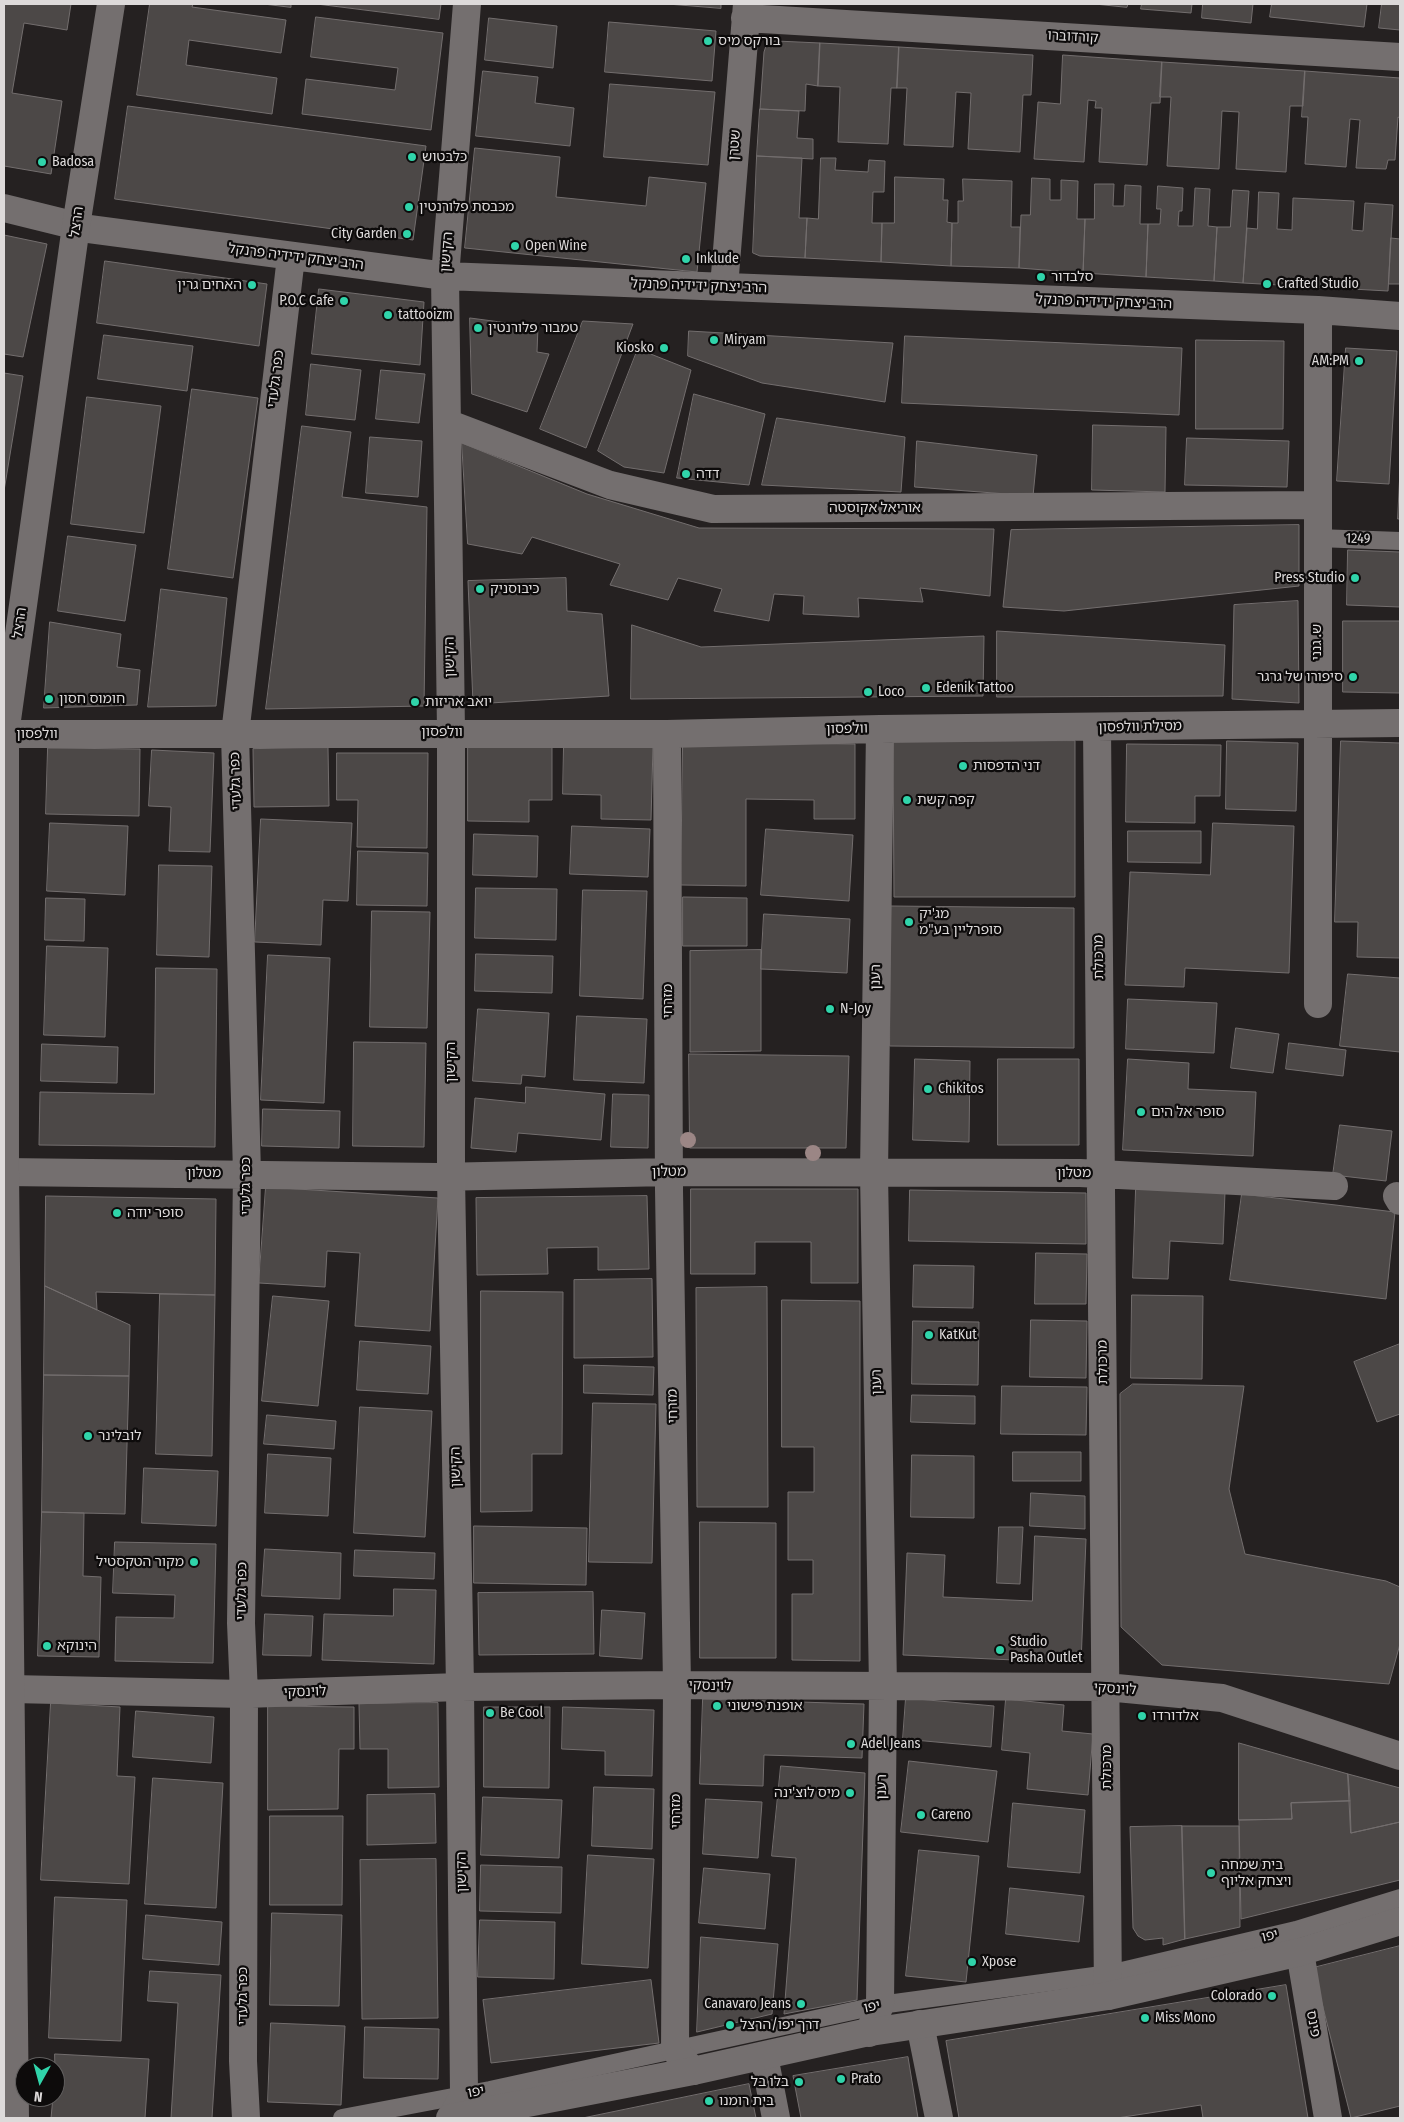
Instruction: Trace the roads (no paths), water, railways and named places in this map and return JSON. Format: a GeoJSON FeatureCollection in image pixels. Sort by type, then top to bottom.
{"type":"FeatureCollection","features":[{"type":"Feature","properties":{"kind":"street","name":"הרצל"},"geometry":{"type":"LineString","coordinates":[[15,2118],[4,1172],[4,734],[76,226],[111,4]]}},
{"type":"Feature","properties":{"kind":"street","name":"הקישון"},"geometry":{"type":"LineString","coordinates":[[451,2118],[464,2094],[460,1687],[451,1176],[451,732],[445,276],[467,4]]}},
{"type":"Feature","properties":{"kind":"street","name":"קורדוברו"},"geometry":{"type":"LineString","coordinates":[[746,11],[1400,57]]}},
{"type":"Feature","properties":{"kind":"street","name":"שטרן"},"geometry":{"type":"LineString","coordinates":[[724,287],[746,11]]}},
{"type":"Feature","properties":{"kind":"street","name":"הרב יצחק ידידיה פרנקל"},"geometry":{"type":"LineString","coordinates":[[4,208],[76,226],[291,257],[445,276],[1318,310],[1400,316]]}},
{"type":"Feature","properties":{"kind":"street","name":"כפר גלעדי"},"geometry":{"type":"LineString","coordinates":[[246,2118],[243,2061],[244,1694],[241,1623],[247,1173],[235,734],[291,257]]}},
{"type":"Feature","properties":{"kind":"street","name":"ש. גנני"},"geometry":{"type":"LineString","coordinates":[[1318,310],[1316,506],[1318,1004]]}},
{"type":"Feature","properties":{"kind":"street","name":"אוריאל אקוסטה"},"geometry":{"type":"LineString","coordinates":[[447,423],[610,485],[713,509],[1316,506]]}},
{"type":"Feature","properties":{"kind":"street","name":"מסילת וולפסון"},"geometry":{"type":"LineString","coordinates":[[880,728],[1400,723]]}},
{"type":"Feature","properties":{"kind":"street","name":"מרכולת"},"geometry":{"type":"LineString","coordinates":[[1096,727],[1102,1174],[1108,1985]]}},
{"type":"Feature","properties":{"kind":"street","name":"וולפסון"},"geometry":{"type":"LineString","coordinates":[[4,734],[451,732],[667,734],[880,728]]}},
{"type":"Feature","properties":{"kind":"street","name":"רענן"},"geometry":{"type":"LineString","coordinates":[[869,2033],[880,2005],[883,1686],[874,1173],[880,728]]}},
{"type":"Feature","properties":{"kind":"street","name":"מזרחי"},"geometry":{"type":"LineString","coordinates":[[667,734],[669,1172],[677,1685],[675,2050]]}},
{"type":"Feature","properties":{"kind":"street","name":"מטלון"},"geometry":{"type":"LineString","coordinates":[[4,1172],[451,1176],[669,1172],[1102,1174],[1334,1186]]}},
{"type":"Feature","properties":{"kind":"street","name":"לוינסקי"},"geometry":{"type":"LineString","coordinates":[[11,1689],[244,1694],[460,1687],[677,1685],[1106,1687],[1222,1698],[1400,1756]]}},
{"type":"Feature","properties":{"kind":"street","name":"יפו"},"geometry":{"type":"LineString","coordinates":[[451,2118],[693,2071],[1108,1985],[1298,1941],[1400,1920]]}},
{"type":"Feature","properties":{"kind":"street","name":"פינס"},"geometry":{"type":"LineString","coordinates":[[1298,1941],[1328,2118]]}},
{"type":"Feature","properties":{"kind":"street"},"geometry":{"type":"LineString","coordinates":[[920,2024],[939,2118]]}},
{"type":"Feature","properties":{"kind":"street"},"geometry":{"type":"LineString","coordinates":[[675,2050],[693,2071]]}},
{"type":"Feature","properties":{"kind":"street"},"geometry":{"type":"LineString","coordinates":[[764,2056],[776,2118]]}},
{"type":"Feature","properties":{"kind":"lane","name":"1249"},"geometry":{"type":"LineString","coordinates":[[1317,538],[1400,541]]}},
{"type":"Feature","properties":{"kind":"lane","name":"יפו"},"geometry":{"type":"LineString","coordinates":[[1298,1941],[1400,1898]]}},
{"type":"Feature","properties":{"kind":"lane","name":"יפו"},"geometry":{"type":"LineString","coordinates":[[342,2118],[464,2094],[539,2100],[675,2050],[880,2005],[1108,1985]]}},
{"type":"Feature","properties":{"kind":"place","name":"בורקס מיס"},"geometry":{"type":"Point","coordinates":[708,41]}},
{"type":"Feature","properties":{"kind":"place","name":"כלבטוש"},"geometry":{"type":"Point","coordinates":[412,157]}},
{"type":"Feature","properties":{"kind":"place","name":"Badosa"},"geometry":{"type":"Point","coordinates":[42,162]}},
{"type":"Feature","properties":{"kind":"place","name":"מכבסת פלורנטין"},"geometry":{"type":"Point","coordinates":[409,207]}},
{"type":"Feature","properties":{"kind":"place","name":"City Garden"},"geometry":{"type":"Point","coordinates":[407,234]}},
{"type":"Feature","properties":{"kind":"place","name":"Open Wine"},"geometry":{"type":"Point","coordinates":[515,246]}},
{"type":"Feature","properties":{"kind":"place","name":"Inklude"},"geometry":{"type":"Point","coordinates":[686,259]}},
{"type":"Feature","properties":{"kind":"place","name":"סלבדור"},"geometry":{"type":"Point","coordinates":[1041,277]}},
{"type":"Feature","properties":{"kind":"place","name":"Crafted Studio"},"geometry":{"type":"Point","coordinates":[1267,284]}},
{"type":"Feature","properties":{"kind":"place","name":"האחים גרין"},"geometry":{"type":"Point","coordinates":[252,285]}},
{"type":"Feature","properties":{"kind":"place","name":"P.O.C Cafe"},"geometry":{"type":"Point","coordinates":[344,301]}},
{"type":"Feature","properties":{"kind":"place","name":"tattooizm"},"geometry":{"type":"Point","coordinates":[388,315]}},
{"type":"Feature","properties":{"kind":"place","name":"טמבור פלורנטין"},"geometry":{"type":"Point","coordinates":[478,328]}},
{"type":"Feature","properties":{"kind":"place","name":"Miryam"},"geometry":{"type":"Point","coordinates":[714,340]}},
{"type":"Feature","properties":{"kind":"place","name":"Kiosko"},"geometry":{"type":"Point","coordinates":[664,348]}},
{"type":"Feature","properties":{"kind":"place","name":"AM:PM"},"geometry":{"type":"Point","coordinates":[1359,361]}},
{"type":"Feature","properties":{"kind":"place","name":"דדה"},"geometry":{"type":"Point","coordinates":[686,474]}},
{"type":"Feature","properties":{"kind":"place","name":"Press Studio"},"geometry":{"type":"Point","coordinates":[1355,578]}},
{"type":"Feature","properties":{"kind":"place","name":"כיבוסניק"},"geometry":{"type":"Point","coordinates":[480,589]}},
{"type":"Feature","properties":{"kind":"place","name":"סיפורו של גרגר"},"geometry":{"type":"Point","coordinates":[1353,677]}},
{"type":"Feature","properties":{"kind":"place","name":"Edenik Tattoo"},"geometry":{"type":"Point","coordinates":[926,688]}},
{"type":"Feature","properties":{"kind":"place","name":"Loco"},"geometry":{"type":"Point","coordinates":[868,692]}},
{"type":"Feature","properties":{"kind":"place","name":"חומוס חסון"},"geometry":{"type":"Point","coordinates":[49,699]}},
{"type":"Feature","properties":{"kind":"place","name":"יואב אריזות"},"geometry":{"type":"Point","coordinates":[415,702]}},
{"type":"Feature","properties":{"kind":"place","name":"דני הדפסות"},"geometry":{"type":"Point","coordinates":[963,766]}},
{"type":"Feature","properties":{"kind":"place","name":"קפה קשת"},"geometry":{"type":"Point","coordinates":[907,800]}},
{"type":"Feature","properties":{"kind":"place","name":"מג'יק סופרליין בע\"מ"},"geometry":{"type":"Point","coordinates":[909,922]}},
{"type":"Feature","properties":{"kind":"place","name":"N-Joy"},"geometry":{"type":"Point","coordinates":[830,1009]}},
{"type":"Feature","properties":{"kind":"place","name":"Chikitos"},"geometry":{"type":"Point","coordinates":[928,1089]}},
{"type":"Feature","properties":{"kind":"place","name":"סופר אל הים"},"geometry":{"type":"Point","coordinates":[1141,1112]}},
{"type":"Feature","properties":{"kind":"place","name":"סופר יודה"},"geometry":{"type":"Point","coordinates":[117,1213]}},
{"type":"Feature","properties":{"kind":"place","name":"KatKut"},"geometry":{"type":"Point","coordinates":[929,1335]}},
{"type":"Feature","properties":{"kind":"place","name":"לובלינר"},"geometry":{"type":"Point","coordinates":[88,1436]}},
{"type":"Feature","properties":{"kind":"place","name":"מקור הטקסטיל"},"geometry":{"type":"Point","coordinates":[194,1562]}},
{"type":"Feature","properties":{"kind":"place","name":"הינוקא"},"geometry":{"type":"Point","coordinates":[47,1646]}},
{"type":"Feature","properties":{"kind":"place","name":"Studio Pasha Outlet"},"geometry":{"type":"Point","coordinates":[1000,1650]}},
{"type":"Feature","properties":{"kind":"place","name":"אופנת פישוני"},"geometry":{"type":"Point","coordinates":[717,1706]}},
{"type":"Feature","properties":{"kind":"place","name":"Be Cool"},"geometry":{"type":"Point","coordinates":[490,1713]}},
{"type":"Feature","properties":{"kind":"place","name":"אלדורדו"},"geometry":{"type":"Point","coordinates":[1142,1716]}},
{"type":"Feature","properties":{"kind":"place","name":"Adel Jeans"},"geometry":{"type":"Point","coordinates":[851,1744]}},
{"type":"Feature","properties":{"kind":"place","name":"מיס לוצ'ינה"},"geometry":{"type":"Point","coordinates":[850,1793]}},
{"type":"Feature","properties":{"kind":"place","name":"Careno"},"geometry":{"type":"Point","coordinates":[921,1815]}},
{"type":"Feature","properties":{"kind":"place","name":"בית שמחה ויצחק אליוף"},"geometry":{"type":"Point","coordinates":[1211,1873]}},
{"type":"Feature","properties":{"kind":"place","name":"Xpose"},"geometry":{"type":"Point","coordinates":[972,1962]}},
{"type":"Feature","properties":{"kind":"place","name":"Colorado"},"geometry":{"type":"Point","coordinates":[1272,1996]}},
{"type":"Feature","properties":{"kind":"place","name":"Canavaro Jeans"},"geometry":{"type":"Point","coordinates":[801,2004]}},
{"type":"Feature","properties":{"kind":"place","name":"Miss Mono"},"geometry":{"type":"Point","coordinates":[1145,2018]}},
{"type":"Feature","properties":{"kind":"place","name":"דרך יפו/הרצל"},"geometry":{"type":"Point","coordinates":[730,2025]}},
{"type":"Feature","properties":{"kind":"place","name":"Prato"},"geometry":{"type":"Point","coordinates":[841,2079]}},
{"type":"Feature","properties":{"kind":"place","name":"בלו בל"},"geometry":{"type":"Point","coordinates":[799,2082]}},
{"type":"Feature","properties":{"kind":"place","name":"בית רומנו"},"geometry":{"type":"Point","coordinates":[709,2101]}}]}
